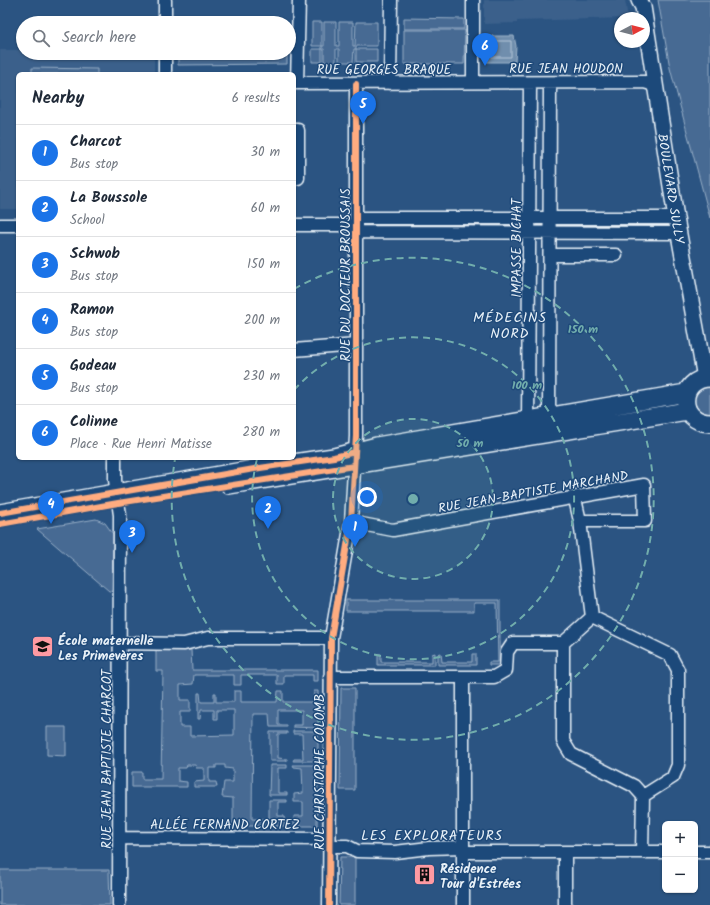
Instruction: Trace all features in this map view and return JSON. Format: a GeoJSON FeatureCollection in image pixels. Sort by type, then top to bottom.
{"type":"FeatureCollection","features":[{"type":"Feature","properties":{"kind":"main road"},"geometry":{"type":"LineString","coordinates":[[707,378],[692,384],[686,393],[685,404],[687,410],[708,428]]}},
{"type":"Feature","properties":{"kind":"main road"},"geometry":{"type":"LineString","coordinates":[[0,524],[260,468],[334,457],[355,459],[377,446],[528,429],[686,393]]}},
{"type":"Feature","properties":{"kind":"main road"},"geometry":{"type":"LineString","coordinates":[[549,425],[687,410]]}},
{"type":"Feature","properties":{"kind":"main road"},"geometry":{"type":"LineString","coordinates":[[0,513],[118,498]]}},
{"type":"Feature","properties":{"kind":"street"},"geometry":{"type":"LineString","coordinates":[[165,0],[165,16]]}},
{"type":"Feature","properties":{"kind":"street"},"geometry":{"type":"LineString","coordinates":[[296,83],[299,0]]}},
{"type":"Feature","properties":{"kind":"street"},"geometry":{"type":"LineString","coordinates":[[390,83],[391,0]]}},
{"type":"Feature","properties":{"kind":"street"},"geometry":{"type":"LineString","coordinates":[[473,0],[473,82]]}},
{"type":"Feature","properties":{"kind":"street","name":"BOULEVARD SULLY"},"geometry":{"type":"LineString","coordinates":[[639,0],[643,7],[676,218],[707,378]]}},
{"type":"Feature","properties":{"kind":"street"},"geometry":{"type":"LineString","coordinates":[[165,60],[165,72]]}},
{"type":"Feature","properties":{"kind":"street","name":"RUE GEORGES BRAQUE"},"geometry":{"type":"LineString","coordinates":[[296,83],[356,84],[473,82]]}},
{"type":"Feature","properties":{"kind":"street","name":"RUE JEAN HOUDON"},"geometry":{"type":"LineString","coordinates":[[473,82],[644,82],[651,84],[656,89]]}},
{"type":"Feature","properties":{"kind":"street","name":"IMPASSE BICHAT"},"geometry":{"type":"LineString","coordinates":[[528,429],[530,83]]}},
{"type":"Feature","properties":{"kind":"street"},"geometry":{"type":"LineString","coordinates":[[549,425],[550,83]]}},
{"type":"Feature","properties":{"kind":"street","name":"RUE DU DOCTEUR BROUSSAIS"},"geometry":{"type":"LineString","coordinates":[[355,459],[356,84]]}},
{"type":"Feature","properties":{"kind":"street"},"geometry":{"type":"LineString","coordinates":[[296,130],[298,130],[298,178],[296,178]]}},
{"type":"Feature","properties":{"kind":"street"},"geometry":{"type":"LineString","coordinates":[[296,225],[356,225],[530,218],[676,218]]}},
{"type":"Feature","properties":{"kind":"street"},"geometry":{"type":"LineString","coordinates":[[0,225],[16,225]]}},
{"type":"Feature","properties":{"kind":"street"},"geometry":{"type":"LineString","coordinates":[[356,225],[550,233],[679,233]]}},
{"type":"Feature","properties":{"kind":"street"},"geometry":{"type":"LineString","coordinates":[[550,255],[616,255]]}},
{"type":"Feature","properties":{"kind":"street"},"geometry":{"type":"LineString","coordinates":[[296,350],[356,345]]}},
{"type":"Feature","properties":{"kind":"street"},"geometry":{"type":"LineString","coordinates":[[120,643],[184,644],[208,638],[331,638],[351,522],[355,459]]}},
{"type":"Feature","properties":{"kind":"street","name":"RUE JEAN BAPTISTE CHARCOT"},"geometry":{"type":"LineString","coordinates":[[115,460],[115,480],[120,516],[119,905]]}},
{"type":"Feature","properties":{"kind":"street","name":"RUE JEAN-BAPTISTE MARCHAND"},"geometry":{"type":"LineString","coordinates":[[351,522],[393,530],[575,499],[644,485],[645,522],[580,521]]}},
{"type":"Feature","properties":{"kind":"street"},"geometry":{"type":"LineString","coordinates":[[575,499],[580,521],[592,617]]}},
{"type":"Feature","properties":{"kind":"street"},"geometry":{"type":"LineString","coordinates":[[330,678],[490,678],[499,675],[506,670],[507,652],[514,643],[563,643],[592,617]]}},
{"type":"Feature","properties":{"kind":"street"},"geometry":{"type":"LineString","coordinates":[[592,617],[670,655],[678,670],[678,765],[673,777],[643,796]]}},
{"type":"Feature","properties":{"kind":"street","name":"RUE CHRISTOPHE COLOMB"},"geometry":{"type":"LineString","coordinates":[[329,905],[331,638]]}},
{"type":"Feature","properties":{"kind":"street"},"geometry":{"type":"LineString","coordinates":[[563,643],[563,741],[571,754],[634,786],[643,796],[642,852]]}},
{"type":"Feature","properties":{"kind":"street"},"geometry":{"type":"LineString","coordinates":[[463,678],[463,905]]}},
{"type":"Feature","properties":{"kind":"street","name":"ALLÉE FERNAND CORTEZ"},"geometry":{"type":"LineString","coordinates":[[120,838],[330,843],[348,846],[357,851],[395,852],[429,848],[565,852],[662,852]]}},
{"type":"Feature","properties":{"kind":"street"},"geometry":{"type":"LineString","coordinates":[[565,852],[565,905]]}},
{"type":"Feature","properties":{"kind":"street"},"geometry":{"type":"LineString","coordinates":[[698,852],[710,852]]}},
{"type":"Feature","properties":{"kind":"shaded area"},"geometry":{"type":"Polygon","coordinates":[[[484,0],[625,0],[627,12],[614,12],[614,18],[517,21],[517,23],[484,24],[484,0]]]}},
{"type":"Feature","properties":{"kind":"shaded area"},"geometry":{"type":"Polygon","coordinates":[[[658,0],[710,0],[710,218],[670,68],[658,0]]]}},
{"type":"Feature","properties":{"kind":"shaded area"},"geometry":{"type":"Polygon","coordinates":[[[404,18],[464,19],[464,29],[404,29],[404,18]]]}},
{"type":"Feature","properties":{"kind":"shaded area"},"geometry":{"type":"Polygon","coordinates":[[[312,22],[322,22],[322,46],[312,46],[312,22]]]}},
{"type":"Feature","properties":{"kind":"shaded area"},"geometry":{"type":"Polygon","coordinates":[[[324,22],[336,22],[336,46],[339,46],[339,22],[353,22],[353,46],[355,46],[356,22],[377,22],[377,46],[356,46],[356,49],[354,49],[353,62],[339,62],[339,49],[336,49],[336,62],[324,62],[324,49],[322,49],[322,46],[324,46],[324,22]]]}},
{"type":"Feature","properties":{"kind":"shaded area"},"geometry":{"type":"Polygon","coordinates":[[[404,30],[465,30],[464,64],[404,64],[404,30]]]}},
{"type":"Feature","properties":{"kind":"shaded area"},"geometry":{"type":"Polygon","coordinates":[[[312,49],[322,49],[322,62],[312,62],[312,49]]]}},
{"type":"Feature","properties":{"kind":"shaded area"},"geometry":{"type":"Polygon","coordinates":[[[356,49],[377,49],[377,62],[356,62],[356,49]]]}},
{"type":"Feature","properties":{"kind":"shaded area"},"geometry":{"type":"Polygon","coordinates":[[[0,50],[16,50],[16,60],[154,60],[154,72],[16,72],[16,209],[0,209],[0,50]]]}},
{"type":"Feature","properties":{"kind":"shaded area"},"geometry":{"type":"Polygon","coordinates":[[[178,60],[287,60],[287,64],[178,65],[178,60]]]}},
{"type":"Feature","properties":{"kind":"shaded area"},"geometry":{"type":"Polygon","coordinates":[[[32,68],[97,69],[97,72],[32,72],[32,68]]]}},
{"type":"Feature","properties":{"kind":"shaded area"},"geometry":{"type":"Polygon","coordinates":[[[710,383],[710,414],[699,411],[694,402],[695,392],[710,383]]]}},
{"type":"Feature","properties":{"kind":"shaded area"},"geometry":{"type":"Polygon","coordinates":[[[96,519],[105,523],[113,534],[112,591],[109,591],[37,529],[96,519]]]}},
{"type":"Feature","properties":{"kind":"shaded area"},"geometry":{"type":"Polygon","coordinates":[[[346,600],[500,600],[500,665],[489,665],[489,662],[498,662],[497,603],[474,603],[474,611],[346,611],[346,600]]]}},
{"type":"Feature","properties":{"kind":"shaded area"},"geometry":{"type":"Polygon","coordinates":[[[156,649],[191,650],[192,670],[318,670],[318,681],[313,681],[313,675],[284,675],[284,684],[277,684],[277,675],[241,675],[241,685],[234,685],[234,675],[194,675],[193,684],[180,685],[180,700],[190,700],[190,712],[180,712],[180,727],[190,727],[190,736],[234,735],[234,710],[217,710],[217,719],[214,719],[214,710],[201,710],[200,719],[198,719],[198,693],[200,693],[201,702],[214,702],[214,693],[216,693],[216,702],[234,702],[234,691],[241,691],[241,702],[277,702],[278,691],[283,691],[283,702],[313,702],[314,691],[318,691],[318,728],[293,727],[293,725],[302,725],[302,710],[278,710],[278,725],[287,725],[287,727],[270,727],[269,714],[253,714],[252,819],[269,819],[269,800],[287,800],[287,802],[278,802],[278,816],[284,816],[285,826],[238,826],[238,828],[233,828],[233,798],[222,797],[224,782],[233,782],[233,769],[225,768],[225,765],[216,765],[216,768],[209,768],[209,782],[216,782],[217,787],[194,787],[194,782],[204,781],[204,768],[196,768],[195,765],[187,765],[186,768],[178,768],[178,781],[187,782],[187,787],[132,787],[132,772],[142,772],[142,779],[161,779],[163,671],[156,671],[156,649]]]}},
{"type":"Feature","properties":{"kind":"shaded area"},"geometry":{"type":"Polygon","coordinates":[[[435,653],[435,665],[378,665],[378,654],[381,654],[381,662],[432,662],[432,654],[435,653]]]}},
{"type":"Feature","properties":{"kind":"shaded area"},"geometry":{"type":"Polygon","coordinates":[[[441,653],[442,662],[472,662],[472,654],[476,654],[476,665],[438,665],[438,654],[441,653]]]}},
{"type":"Feature","properties":{"kind":"shaded area"},"geometry":{"type":"Polygon","coordinates":[[[341,688],[355,688],[355,790],[340,790],[341,688]]]}},
{"type":"Feature","properties":{"kind":"shaded area"},"geometry":{"type":"Polygon","coordinates":[[[47,727],[66,727],[66,756],[47,755],[47,727]]]}},
{"type":"Feature","properties":{"kind":"shaded area"},"geometry":{"type":"Polygon","coordinates":[[[293,731],[318,731],[318,761],[293,761],[294,759],[303,759],[302,734],[293,734],[293,731]]]}},
{"type":"Feature","properties":{"kind":"shaded area"},"geometry":{"type":"Polygon","coordinates":[[[270,732],[287,732],[287,734],[278,734],[278,758],[287,759],[287,761],[270,761],[270,732]]]}},
{"type":"Feature","properties":{"kind":"shaded area"},"geometry":{"type":"Polygon","coordinates":[[[270,765],[287,765],[287,768],[278,768],[278,793],[287,793],[287,795],[269,795],[270,765]]]}},
{"type":"Feature","properties":{"kind":"shaded area"},"geometry":{"type":"Polygon","coordinates":[[[293,765],[318,765],[317,826],[294,826],[294,816],[303,816],[303,802],[294,802],[294,794],[303,793],[302,768],[294,767],[293,765]]]}},
{"type":"Feature","properties":{"kind":"shaded area"},"geometry":{"type":"Polygon","coordinates":[[[340,857],[355,857],[355,905],[339,905],[340,857]]]}},
{"type":"Feature","properties":{"kind":"shaded area"},"geometry":{"type":"Polygon","coordinates":[[[0,870],[109,870],[110,905],[0,905],[0,870]]]}},
{"type":"Feature","properties":{"kind":"water"},"geometry":{"type":"Polygon","coordinates":[[[488,36],[514,36],[516,46],[515,62],[487,62],[488,36]]]}},
{"type":"Feature","properties":{"kind":"cycle path"},"geometry":{"type":"LineString","coordinates":[[329,905],[331,638],[351,522],[356,436],[356,84]]}},
{"type":"Feature","properties":{"kind":"cycle path"},"geometry":{"type":"LineString","coordinates":[[0,513],[260,468],[334,457],[355,452]]}},
{"type":"Feature","properties":{"kind":"cycle path"},"geometry":{"type":"LineString","coordinates":[[0,524],[118,503],[354,466]]}},
{"type":"Feature","properties":{"kind":"place","name":"Colinne"},"geometry":{"type":"Point","coordinates":[485,66]}},
{"type":"Feature","properties":{"kind":"place","name":"Godeau"},"geometry":{"type":"Point","coordinates":[363,124]}},
{"type":"Feature","properties":{"kind":"place","name":"Ramon"},"geometry":{"type":"Point","coordinates":[51,524]}},
{"type":"Feature","properties":{"kind":"place","name":"La Boussole"},"geometry":{"type":"Point","coordinates":[268,529]}},
{"type":"Feature","properties":{"kind":"place","name":"Charcot"},"geometry":{"type":"Point","coordinates":[355,547]}},
{"type":"Feature","properties":{"kind":"place","name":"Schwob"},"geometry":{"type":"Point","coordinates":[132,553]}},
{"type":"Feature","properties":{"kind":"place","name":"École maternelle Les Primevères"},"geometry":{"type":"Point","coordinates":[42,647]}},
{"type":"Feature","properties":{"kind":"place","name":"Résidence Tour d'Estrées"},"geometry":{"type":"Point","coordinates":[425,875]}},
{"type":"Feature","properties":{"kind":"district","name":"MÉDECINS NORD"},"geometry":{"type":"Point","coordinates":[510,326]}},
{"type":"Feature","properties":{"kind":"district","name":"LES EXPLORATEURS"},"geometry":{"type":"Point","coordinates":[432,835]}}]}
